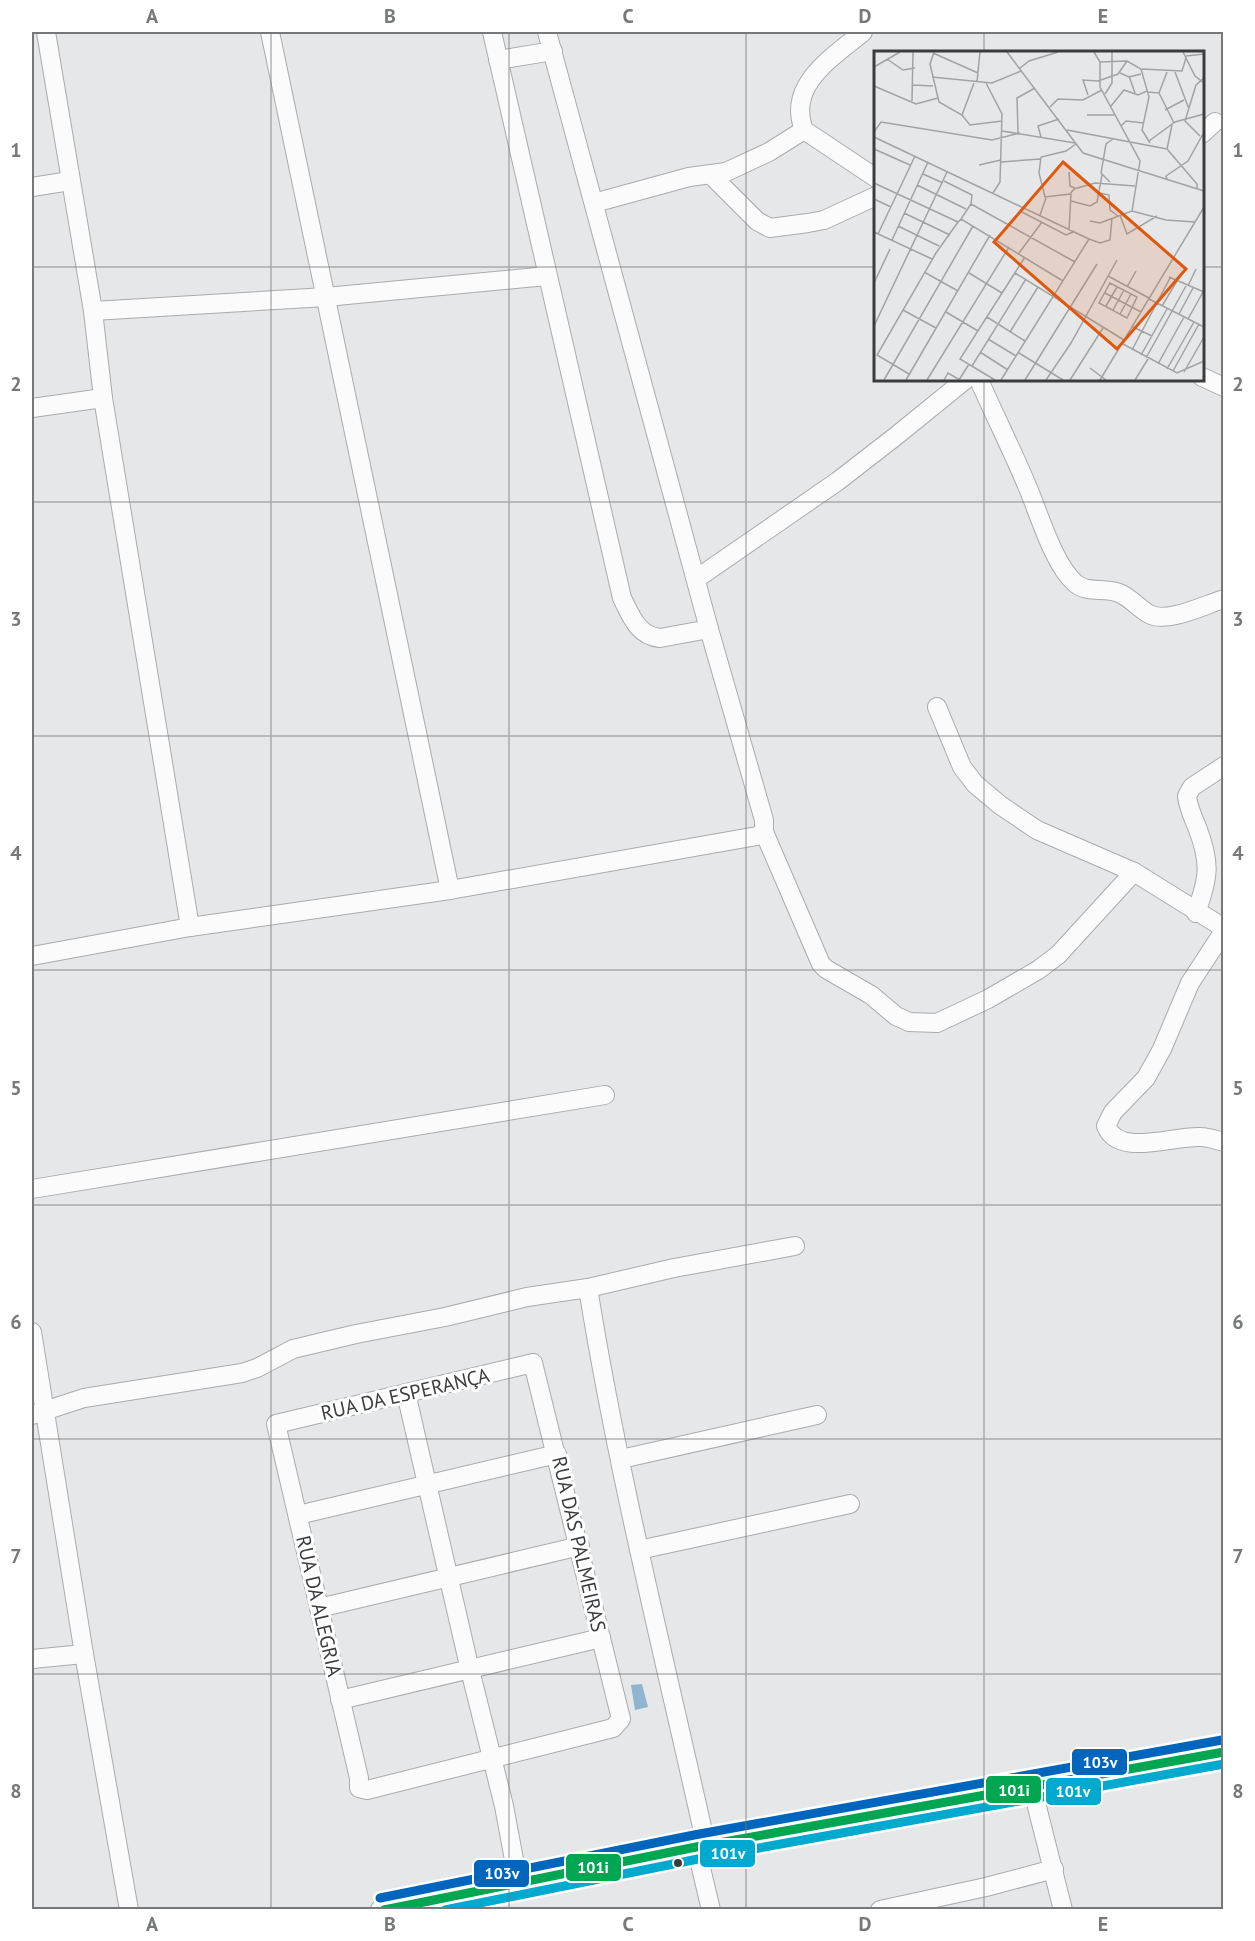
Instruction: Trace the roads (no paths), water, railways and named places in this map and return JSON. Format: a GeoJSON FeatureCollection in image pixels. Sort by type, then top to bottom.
{"type":"FeatureCollection","features":[{"type":"Feature","properties":{"kind":"main road"},"geometry":{"type":"LineString","coordinates":[[382,1910],[701,1846],[1224,1752]]}},
{"type":"Feature","properties":{"kind":"street"},"geometry":{"type":"LineString","coordinates":[[46,32],[93,312],[103,398],[190,927]]}},
{"type":"Feature","properties":{"kind":"street"},"geometry":{"type":"LineString","coordinates":[[270,32],[450,890]]}},
{"type":"Feature","properties":{"kind":"street"},"geometry":{"type":"LineString","coordinates":[[492,32],[622,598],[640,630],[653,637],[660,638],[709,629]]}},
{"type":"Feature","properties":{"kind":"street"},"geometry":{"type":"LineString","coordinates":[[548,32],[709,629],[764,820],[764,832],[820,964],[871,995],[897,1016],[909,1022],[937,1023],[988,999],[1058,955],[1134,872]]}},
{"type":"Feature","properties":{"kind":"street"},"geometry":{"type":"LineString","coordinates":[[862,32],[816,72],[799,99],[798,111],[804,130],[874,177]]}},
{"type":"Feature","properties":{"kind":"street"},"geometry":{"type":"LineString","coordinates":[[498,60],[553,51]]}},
{"type":"Feature","properties":{"kind":"street"},"geometry":{"type":"LineString","coordinates":[[594,203],[689,177],[726,172],[769,152],[804,130]]}},
{"type":"Feature","properties":{"kind":"street"},"geometry":{"type":"LineString","coordinates":[[711,175],[757,221],[770,228],[824,220],[874,197]]}},
{"type":"Feature","properties":{"kind":"street"},"geometry":{"type":"LineString","coordinates":[[32,187],[70,181]]}},
{"type":"Feature","properties":{"kind":"street"},"geometry":{"type":"LineString","coordinates":[[93,312],[326,297],[547,276]]}},
{"type":"Feature","properties":{"kind":"street"},"geometry":{"type":"LineString","coordinates":[[1204,377],[1224,387]]}},
{"type":"Feature","properties":{"kind":"street"},"geometry":{"type":"LineString","coordinates":[[696,579],[838,481],[964,381]]}},
{"type":"Feature","properties":{"kind":"street"},"geometry":{"type":"LineString","coordinates":[[979,381],[1028,487],[1051,545],[1062,567],[1074,583],[1092,590],[1120,593],[1144,611],[1158,617],[1173,616],[1224,599]]}},
{"type":"Feature","properties":{"kind":"street"},"geometry":{"type":"LineString","coordinates":[[32,408],[103,398]]}},
{"type":"Feature","properties":{"kind":"street"},"geometry":{"type":"LineString","coordinates":[[937,707],[962,767],[975,784],[1000,805],[1037,830],[1134,872],[1224,930],[1190,983],[1162,1049],[1146,1078],[1113,1112],[1106,1126],[1109,1134],[1120,1141],[1141,1143],[1179,1137],[1201,1137],[1224,1142]]}},
{"type":"Feature","properties":{"kind":"street"},"geometry":{"type":"LineString","coordinates":[[1196,913],[1206,887],[1208,871],[1204,849],[1187,796],[1192,787],[1224,766]]}},
{"type":"Feature","properties":{"kind":"street"},"geometry":{"type":"LineString","coordinates":[[32,956],[190,927],[450,890],[757,837],[764,832]]}},
{"type":"Feature","properties":{"kind":"street"},"geometry":{"type":"LineString","coordinates":[[32,1189],[605,1095]]}},
{"type":"Feature","properties":{"kind":"street"},"geometry":{"type":"LineString","coordinates":[[38,1413],[84,1398],[242,1373],[257,1368],[293,1349],[356,1334],[445,1317],[527,1297],[588,1288],[674,1268],[795,1246]]}},
{"type":"Feature","properties":{"kind":"street"},"geometry":{"type":"LineString","coordinates":[[588,1288],[601,1368],[701,1846],[711,1910]]}},
{"type":"Feature","properties":{"kind":"street"},"geometry":{"type":"LineString","coordinates":[[32,1332],[38,1413],[84,1654],[129,1910]]}},
{"type":"Feature","properties":{"kind":"street","name":"RUA DA ESPERANÇA"},"geometry":{"type":"LineString","coordinates":[[276,1424],[534,1363]]}},
{"type":"Feature","properties":{"kind":"street","name":"RUA DAS PALMEIRAS"},"geometry":{"type":"LineString","coordinates":[[492,1757],[613,1728],[621,1719],[534,1363]]}},
{"type":"Feature","properties":{"kind":"street"},"geometry":{"type":"LineString","coordinates":[[406,1393],[492,1757],[518,1881]]}},
{"type":"Feature","properties":{"kind":"street"},"geometry":{"type":"LineString","coordinates":[[621,1459],[817,1415]]}},
{"type":"Feature","properties":{"kind":"street","name":"RUA DA ALEGRIA"},"geometry":{"type":"LineString","coordinates":[[276,1424],[359,1778],[359,1788],[367,1790],[492,1757]]}},
{"type":"Feature","properties":{"kind":"street"},"geometry":{"type":"LineString","coordinates":[[298,1515],[557,1454]]}},
{"type":"Feature","properties":{"kind":"street"},"geometry":{"type":"LineString","coordinates":[[639,1550],[850,1504]]}},
{"type":"Feature","properties":{"kind":"street"},"geometry":{"type":"LineString","coordinates":[[319,1608],[580,1546]]}},
{"type":"Feature","properties":{"kind":"street"},"geometry":{"type":"LineString","coordinates":[[340,1700],[601,1638]]}},
{"type":"Feature","properties":{"kind":"street"},"geometry":{"type":"LineString","coordinates":[[32,1659],[84,1654]]}},
{"type":"Feature","properties":{"kind":"street"},"geometry":{"type":"LineString","coordinates":[[1032,1787],[1063,1910]]}},
{"type":"Feature","properties":{"kind":"street"},"geometry":{"type":"LineString","coordinates":[[880,1910],[986,1887],[1054,1869]]}},
{"type":"Feature","properties":{"kind":"water"},"geometry":{"type":"Polygon","coordinates":[[[642,1684],[648,1707],[635,1710],[631,1685],[642,1684]]]}}]}
